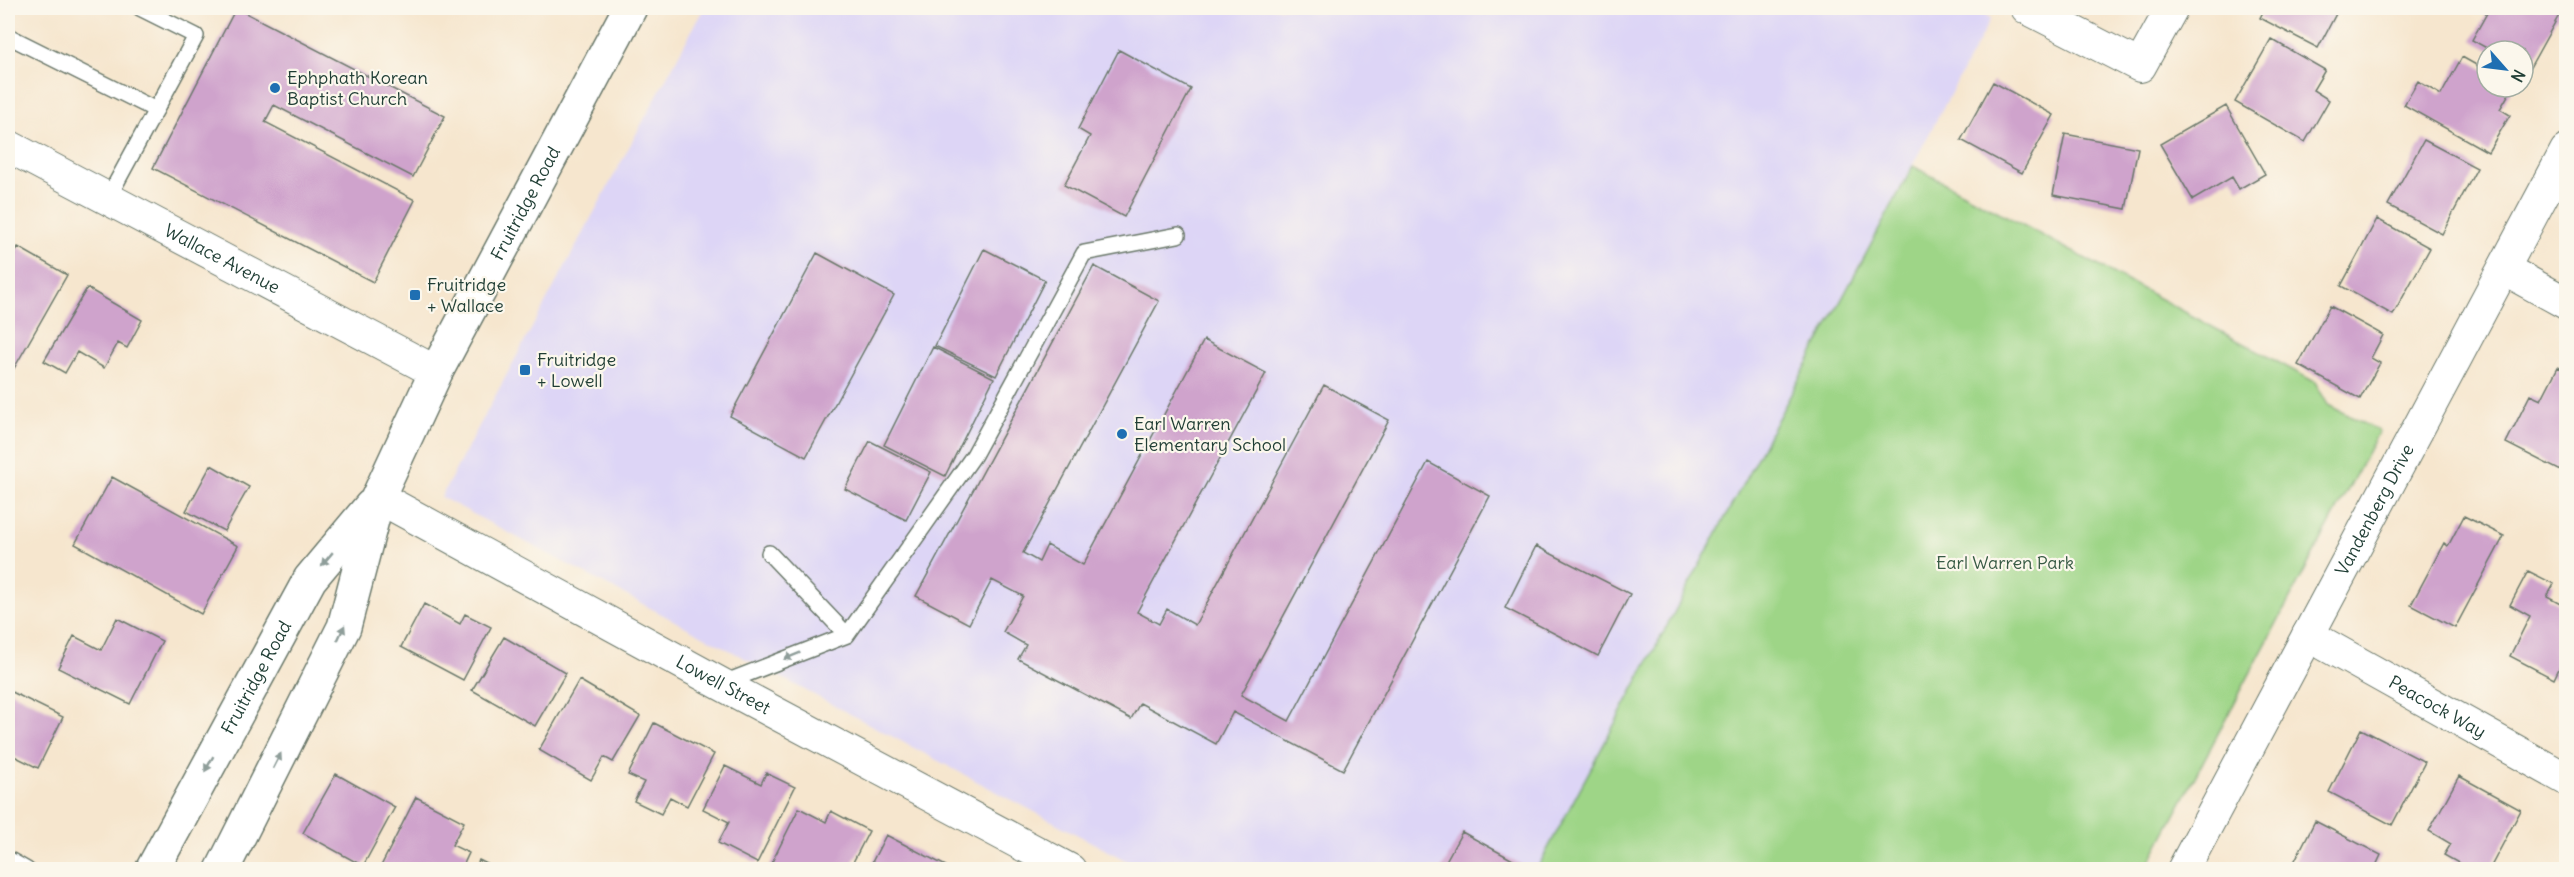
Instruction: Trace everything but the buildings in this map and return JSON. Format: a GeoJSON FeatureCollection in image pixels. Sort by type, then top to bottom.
{"type":"FeatureCollection","features":[{"type":"Feature","properties":{"kind":"main road","name":"Fruitridge Road"},"geometry":{"type":"LineString","coordinates":[[222,870],[344,627],[378,497],[436,372],[630,8]]}},
{"type":"Feature","properties":{"kind":"main road","name":"Fruitridge Road"},"geometry":{"type":"LineString","coordinates":[[152,870],[310,579],[378,497]]}},
{"type":"Feature","properties":{"kind":"street"},"geometry":{"type":"LineString","coordinates":[[2027,8],[2140,66],[2172,8]]}},
{"type":"Feature","properties":{"kind":"street","name":"Wallace Avenue"},"geometry":{"type":"LineString","coordinates":[[8,146],[436,372]]}},
{"type":"Feature","properties":{"kind":"street","name":"Vandenberg Drive"},"geometry":{"type":"LineString","coordinates":[[2183,870],[2566,151]]}},
{"type":"Feature","properties":{"kind":"street"},"geometry":{"type":"LineString","coordinates":[[2504,269],[2566,303]]}},
{"type":"Feature","properties":{"kind":"street","name":"Lowell Street"},"geometry":{"type":"LineString","coordinates":[[378,497],[721,684],[1070,870]]}},
{"type":"Feature","properties":{"kind":"street","name":"Peacock Way"},"geometry":{"type":"LineString","coordinates":[[2308,635],[2566,779]]}},
{"type":"Feature","properties":{"kind":"lane"},"geometry":{"type":"LineString","coordinates":[[108,198],[196,36],[140,8]]}},
{"type":"Feature","properties":{"kind":"lane"},"geometry":{"type":"LineString","coordinates":[[8,36],[156,110]]}},
{"type":"Feature","properties":{"kind":"lane"},"geometry":{"type":"LineString","coordinates":[[721,684],[847,635],[974,455],[1084,253],[1178,235]]}},
{"type":"Feature","properties":{"kind":"lane"},"geometry":{"type":"LineString","coordinates":[[769,553],[847,635]]}},
{"type":"Feature","properties":{"kind":"lane"},"geometry":{"type":"LineString","coordinates":[[8,859],[27,870]]}},
{"type":"Feature","properties":{"kind":"shaded area","name":"Earl Warren Elementary School"},"geometry":{"type":"Polygon","coordinates":[[[704,8],[1971,8],[1991,18],[1537,869],[1142,869],[441,497],[704,8]]]}},
{"type":"Feature","properties":{"kind":"green space","name":"Earl Warren Park"},"geometry":{"type":"Polygon","coordinates":[[[1913,166],[2315,382],[2328,405],[2379,431],[2146,869],[1537,869],[1913,166]]]}},
{"type":"Feature","properties":{"kind":"place","name":"Ephphath Korean Baptist Church"},"geometry":{"type":"Point","coordinates":[275,88]}},
{"type":"Feature","properties":{"kind":"place","name":"Fruitridge + Wallace"},"geometry":{"type":"Point","coordinates":[415,295]}},
{"type":"Feature","properties":{"kind":"place","name":"Fruitridge + Lowell"},"geometry":{"type":"Point","coordinates":[525,370]}},
{"type":"Feature","properties":{"kind":"place","name":"Earl Warren Elementary School"},"geometry":{"type":"Point","coordinates":[1122,434]}}]}
